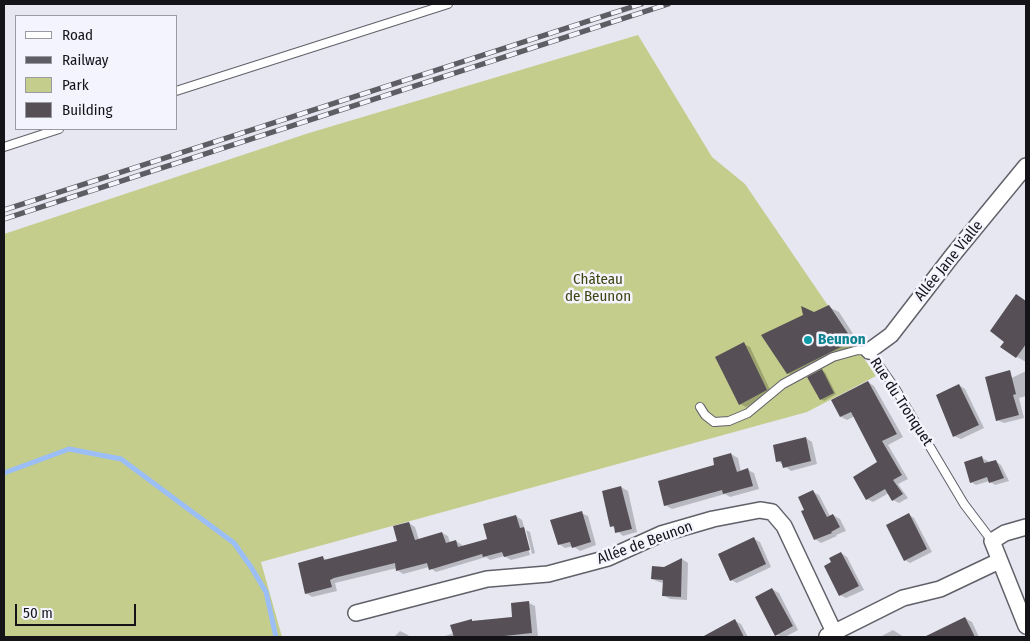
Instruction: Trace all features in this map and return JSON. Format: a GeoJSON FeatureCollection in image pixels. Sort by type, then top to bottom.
{"type":"FeatureCollection","features":[{"type":"Feature","properties":{"kind":"street","name":"Allée Jane Vialle"},"geometry":{"type":"LineString","coordinates":[[869,351],[891,335],[952,256],[1026,166]]}},
{"type":"Feature","properties":{"kind":"street","name":"Allée de Beunon"},"geometry":{"type":"LineString","coordinates":[[356,613],[487,579],[548,574],[608,558],[661,534],[713,519],[760,510],[772,512],[784,526],[830,635],[903,598],[940,590],[999,561]]}},
{"type":"Feature","properties":{"kind":"street"},"geometry":{"type":"LineString","coordinates":[[1026,527],[1005,533],[992,541],[1026,626]]}},
{"type":"Feature","properties":{"kind":"lane"},"geometry":{"type":"LineString","coordinates":[[178,90],[448,4]]}},
{"type":"Feature","properties":{"kind":"lane"},"geometry":{"type":"LineString","coordinates":[[4,147],[56,130]]}},
{"type":"Feature","properties":{"kind":"lane","name":"Rue du Tronquet"},"geometry":{"type":"LineString","coordinates":[[700,407],[705,415],[714,422],[730,421],[748,413],[783,384],[833,357],[858,350],[869,351],[895,388],[964,504],[992,541]]}},
{"type":"Feature","properties":{"kind":"green space","name":"Château de Beunon"},"geometry":{"type":"Polygon","coordinates":[[[638,35],[712,157],[745,184],[876,376],[807,412],[261,562],[282,637],[4,637],[4,234],[309,133],[638,35]]]}},
{"type":"Feature","properties":{"kind":"building"},"geometry":{"type":"Polygon","coordinates":[[[1016,294],[1026,301],[1026,344],[1016,358],[1000,347],[1004,342],[990,331],[1016,294]]]}},
{"type":"Feature","properties":{"kind":"building","name":"Beunon"},"geometry":{"type":"Polygon","coordinates":[[[829,305],[853,341],[787,374],[761,335],[803,315],[801,306],[814,312],[829,305]]]}},
{"type":"Feature","properties":{"kind":"building"},"geometry":{"type":"Polygon","coordinates":[[[744,342],[767,390],[739,405],[715,357],[744,342]]]}},
{"type":"Feature","properties":{"kind":"building"},"geometry":{"type":"Polygon","coordinates":[[[822,369],[834,393],[820,400],[807,377],[822,369]]]}},
{"type":"Feature","properties":{"kind":"building"},"geometry":{"type":"Polygon","coordinates":[[[1010,370],[1016,394],[1013,395],[1019,415],[996,421],[985,377],[1010,370]]]}},
{"type":"Feature","properties":{"kind":"building"},"geometry":{"type":"Polygon","coordinates":[[[868,381],[897,434],[882,441],[902,475],[893,480],[903,494],[892,501],[885,489],[866,500],[853,477],[877,462],[851,412],[840,417],[831,400],[868,381]]]}},
{"type":"Feature","properties":{"kind":"building"},"geometry":{"type":"Polygon","coordinates":[[[959,384],[979,425],[953,437],[936,395],[959,384]]]}},
{"type":"Feature","properties":{"kind":"building"},"geometry":{"type":"Polygon","coordinates":[[[806,437],[811,461],[783,468],[781,461],[776,462],[773,445],[806,437]]]}},
{"type":"Feature","properties":{"kind":"building"},"geometry":{"type":"Polygon","coordinates":[[[731,453],[737,472],[748,468],[753,486],[723,494],[722,490],[664,506],[658,481],[714,465],[713,458],[731,453]]]}},
{"type":"Feature","properties":{"kind":"building"},"geometry":{"type":"Polygon","coordinates":[[[982,456],[984,463],[996,460],[1004,478],[989,483],[987,477],[970,483],[964,462],[982,456]]]}},
{"type":"Feature","properties":{"kind":"building"},"geometry":{"type":"Polygon","coordinates":[[[621,486],[632,529],[615,533],[614,526],[610,527],[602,491],[621,486]]]}},
{"type":"Feature","properties":{"kind":"building"},"geometry":{"type":"Polygon","coordinates":[[[813,490],[827,517],[833,514],[840,527],[832,533],[814,540],[801,511],[804,510],[798,497],[813,490]]]}},
{"type":"Feature","properties":{"kind":"building"},"geometry":{"type":"Polygon","coordinates":[[[582,511],[591,542],[572,548],[570,542],[558,545],[550,520],[582,511]]]}},
{"type":"Feature","properties":{"kind":"building"},"geometry":{"type":"Polygon","coordinates":[[[909,513],[927,549],[904,561],[886,525],[909,513]]]}},
{"type":"Feature","properties":{"kind":"building"},"geometry":{"type":"Polygon","coordinates":[[[516,515],[520,528],[524,527],[530,550],[504,557],[502,552],[483,557],[482,554],[429,570],[427,563],[396,571],[395,563],[334,578],[330,580],[332,587],[305,594],[298,563],[323,556],[324,560],[397,541],[393,526],[409,522],[415,540],[442,532],[446,543],[456,540],[458,547],[487,539],[483,524],[516,515]]]}},
{"type":"Feature","properties":{"kind":"building"},"geometry":{"type":"Polygon","coordinates":[[[754,537],[766,564],[730,581],[718,554],[754,537]]]}},
{"type":"Feature","properties":{"kind":"building"},"geometry":{"type":"Polygon","coordinates":[[[841,552],[859,586],[839,596],[824,566],[831,562],[829,558],[841,552]]]}},
{"type":"Feature","properties":{"kind":"building"},"geometry":{"type":"Polygon","coordinates":[[[682,558],[681,597],[662,596],[663,580],[651,579],[652,566],[664,567],[682,558]]]}},
{"type":"Feature","properties":{"kind":"building"},"geometry":{"type":"Polygon","coordinates":[[[772,588],[793,626],[775,636],[755,597],[772,588]]]}},
{"type":"Feature","properties":{"kind":"building"},"geometry":{"type":"Polygon","coordinates":[[[529,601],[532,633],[495,637],[454,637],[450,625],[472,619],[472,621],[512,617],[511,603],[529,601]]]}},
{"type":"Feature","properties":{"kind":"building"},"geometry":{"type":"Polygon","coordinates":[[[965,617],[975,637],[924,637],[965,617]]]}},
{"type":"Feature","properties":{"kind":"building"},"geometry":{"type":"Polygon","coordinates":[[[735,619],[744,637],[702,637],[735,619]]]}},
{"type":"Feature","properties":{"kind":"waterway"},"geometry":{"type":"LineString","coordinates":[[4,473],[69,449],[121,459],[234,543],[266,592],[276,637]]}},
{"type":"Feature","properties":{"kind":"railway"},"geometry":{"type":"LineString","coordinates":[[4,210],[641,4]]}},
{"type":"Feature","properties":{"kind":"railway"},"geometry":{"type":"LineString","coordinates":[[4,219],[668,4]]}},
{"type":"Feature","properties":{"kind":"place","name":"Beunon"},"geometry":{"type":"Point","coordinates":[808,340]}}]}
